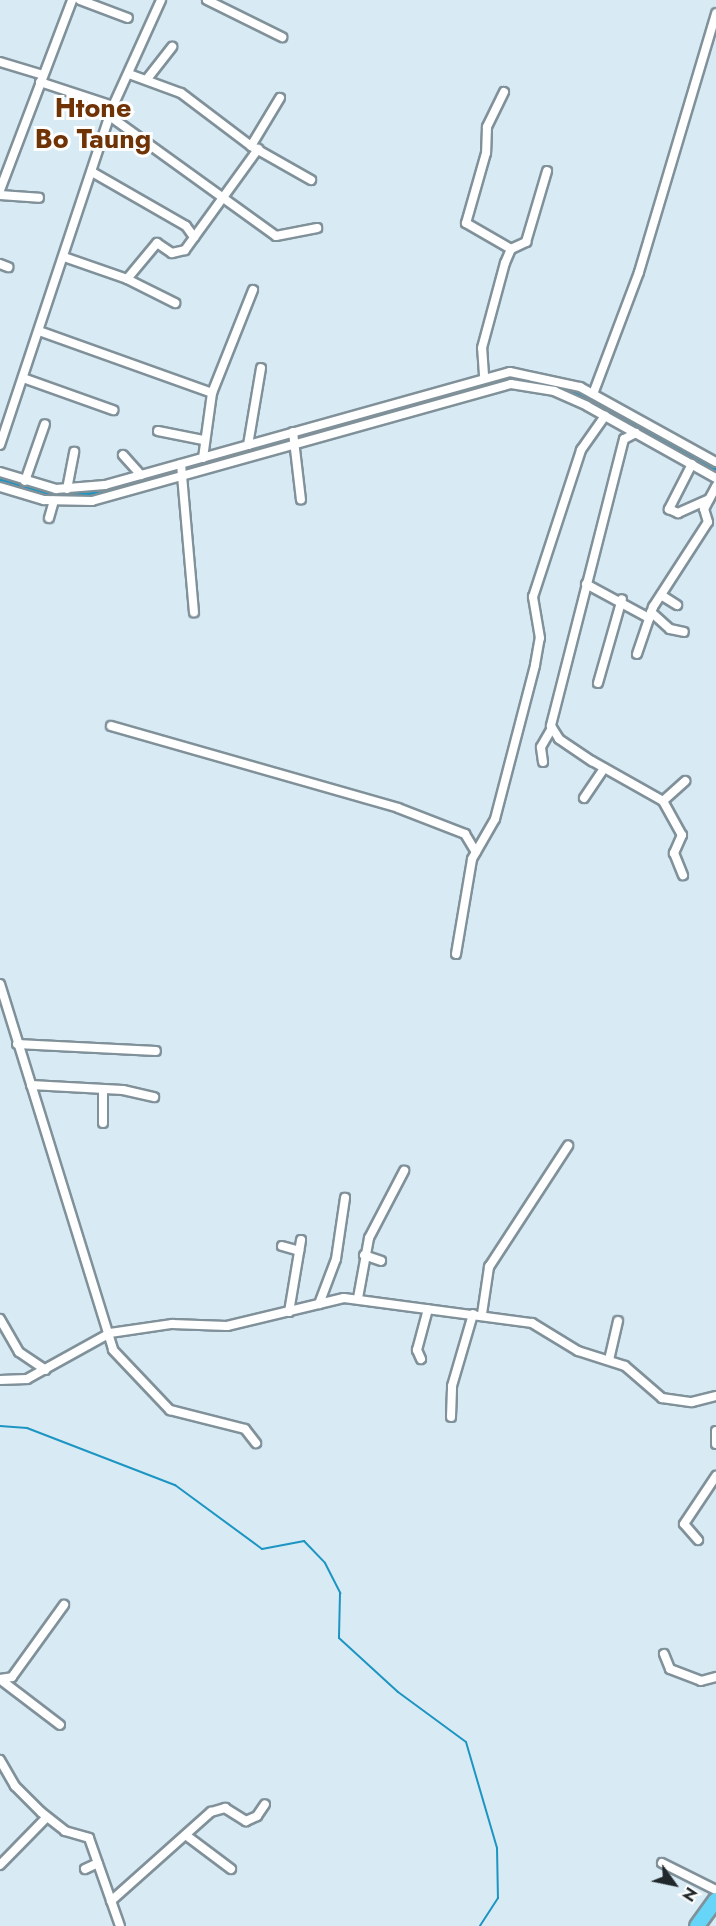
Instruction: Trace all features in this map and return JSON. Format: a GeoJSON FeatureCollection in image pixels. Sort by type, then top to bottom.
{"type":"FeatureCollection","features":[{"type":"Feature","properties":{"kind":"main road"},"geometry":{"type":"LineString","coordinates":[[697,1926],[716,1900]]}},
{"type":"Feature","properties":{"kind":"street"},"geometry":{"type":"LineString","coordinates":[[0,190],[72,0]]}},
{"type":"Feature","properties":{"kind":"street"},"geometry":{"type":"LineString","coordinates":[[80,0],[128,18]]}},
{"type":"Feature","properties":{"kind":"street"},"geometry":{"type":"LineString","coordinates":[[0,445],[111,117],[109,105],[129,74],[162,0]]}},
{"type":"Feature","properties":{"kind":"street"},"geometry":{"type":"LineString","coordinates":[[207,0],[282,37]]}},
{"type":"Feature","properties":{"kind":"street"},"geometry":{"type":"LineString","coordinates":[[593,394],[639,272],[716,13]]}},
{"type":"Feature","properties":{"kind":"street"},"geometry":{"type":"LineString","coordinates":[[147,79],[172,47]]}},
{"type":"Feature","properties":{"kind":"street"},"geometry":{"type":"LineString","coordinates":[[0,62],[109,105]]}},
{"type":"Feature","properties":{"kind":"street"},"geometry":{"type":"LineString","coordinates":[[129,74],[181,93],[255,148],[311,180]]}},
{"type":"Feature","properties":{"kind":"street"},"geometry":{"type":"LineString","coordinates":[[504,92],[487,127],[486,153],[466,223],[511,249]]}},
{"type":"Feature","properties":{"kind":"street"},"geometry":{"type":"LineString","coordinates":[[127,279],[157,243],[172,253],[185,250],[255,148],[280,98]]}},
{"type":"Feature","properties":{"kind":"street"},"geometry":{"type":"LineString","coordinates":[[111,117],[283,238],[317,228]]}},
{"type":"Feature","properties":{"kind":"street"},"geometry":{"type":"LineString","coordinates":[[484,375],[482,348],[511,249],[526,242],[547,171]]}},
{"type":"Feature","properties":{"kind":"street"},"geometry":{"type":"LineString","coordinates":[[92,172],[186,226],[194,237]]}},
{"type":"Feature","properties":{"kind":"street"},"geometry":{"type":"LineString","coordinates":[[0,195],[39,198]]}},
{"type":"Feature","properties":{"kind":"street"},"geometry":{"type":"LineString","coordinates":[[64,257],[127,279],[175,303]]}},
{"type":"Feature","properties":{"kind":"street"},"geometry":{"type":"LineString","coordinates":[[203,458],[203,440],[212,393],[253,290]]}},
{"type":"Feature","properties":{"kind":"street"},"geometry":{"type":"LineString","coordinates":[[39,331],[212,393]]}},
{"type":"Feature","properties":{"kind":"street"},"geometry":{"type":"LineString","coordinates":[[248,445],[261,368]]}},
{"type":"Feature","properties":{"kind":"street"},"geometry":{"type":"LineString","coordinates":[[0,472],[26,481],[68,489],[181,470],[203,458],[248,445],[295,438],[484,375],[538,374],[593,394],[669,443],[692,464],[716,478]]}},
{"type":"Feature","properties":{"kind":"street"},"geometry":{"type":"LineString","coordinates":[[23,378],[113,410]]}},
{"type":"Feature","properties":{"kind":"street"},"geometry":{"type":"LineString","coordinates":[[0,487],[54,501],[92,501],[181,470],[295,438],[512,384],[555,391],[636,433],[669,443],[716,462]]}},
{"type":"Feature","properties":{"kind":"street"},"geometry":{"type":"LineString","coordinates":[[456,954],[464,891],[476,852],[495,819],[535,665],[540,638],[531,607],[535,589],[581,450],[605,416]]}},
{"type":"Feature","properties":{"kind":"street"},"geometry":{"type":"LineString","coordinates":[[26,481],[45,424]]}},
{"type":"Feature","properties":{"kind":"street"},"geometry":{"type":"LineString","coordinates":[[159,431],[203,440]]}},
{"type":"Feature","properties":{"kind":"street"},"geometry":{"type":"LineString","coordinates":[[543,762],[541,747],[552,728],[586,584],[624,439],[636,433]]}},
{"type":"Feature","properties":{"kind":"street"},"geometry":{"type":"LineString","coordinates":[[295,438],[302,500]]}},
{"type":"Feature","properties":{"kind":"street"},"geometry":{"type":"LineString","coordinates":[[68,489],[74,452]]}},
{"type":"Feature","properties":{"kind":"street"},"geometry":{"type":"LineString","coordinates":[[123,455],[141,475]]}},
{"type":"Feature","properties":{"kind":"street"},"geometry":{"type":"LineString","coordinates":[[692,464],[669,509],[678,513],[709,499]]}},
{"type":"Feature","properties":{"kind":"street"},"geometry":{"type":"LineString","coordinates":[[181,470],[194,612]]}},
{"type":"Feature","properties":{"kind":"street"},"geometry":{"type":"LineString","coordinates":[[637,654],[650,615],[708,522],[704,509],[716,486]]}},
{"type":"Feature","properties":{"kind":"street"},"geometry":{"type":"LineString","coordinates":[[49,518],[54,501]]}},
{"type":"Feature","properties":{"kind":"street"},"geometry":{"type":"LineString","coordinates":[[586,584],[622,599],[670,629],[684,632]]}},
{"type":"Feature","properties":{"kind":"street"},"geometry":{"type":"LineString","coordinates":[[662,593],[677,602]]}},
{"type":"Feature","properties":{"kind":"street"},"geometry":{"type":"LineString","coordinates":[[598,683],[622,599]]}},
{"type":"Feature","properties":{"kind":"street"},"geometry":{"type":"LineString","coordinates":[[111,726],[398,808],[465,834],[476,852]]}},
{"type":"Feature","properties":{"kind":"street"},"geometry":{"type":"LineString","coordinates":[[552,728],[559,739],[604,768],[663,801],[682,835],[674,856],[683,875]]}},
{"type":"Feature","properties":{"kind":"street"},"geometry":{"type":"LineString","coordinates":[[584,798],[604,768]]}},
{"type":"Feature","properties":{"kind":"street"},"geometry":{"type":"LineString","coordinates":[[663,801],[685,781]]}},
{"type":"Feature","properties":{"kind":"street"},"geometry":{"type":"LineString","coordinates":[[0,984],[17,1044],[121,1361],[170,1410],[245,1429],[256,1443]]}},
{"type":"Feature","properties":{"kind":"street"},"geometry":{"type":"LineString","coordinates":[[17,1044],[156,1051]]}},
{"type":"Feature","properties":{"kind":"street"},"geometry":{"type":"LineString","coordinates":[[31,1085],[103,1089],[154,1097]]}},
{"type":"Feature","properties":{"kind":"street"},"geometry":{"type":"LineString","coordinates":[[103,1089],[103,1123]]}},
{"type":"Feature","properties":{"kind":"street"},"geometry":{"type":"LineString","coordinates":[[451,1417],[452,1386],[477,1314],[489,1268],[568,1146]]}},
{"type":"Feature","properties":{"kind":"street"},"geometry":{"type":"LineString","coordinates":[[358,1298],[364,1255],[404,1171]]}},
{"type":"Feature","properties":{"kind":"street"},"geometry":{"type":"LineString","coordinates":[[319,1304],[336,1259],[345,1198]]}},
{"type":"Feature","properties":{"kind":"street"},"geometry":{"type":"LineString","coordinates":[[289,1312],[301,1240]]}},
{"type":"Feature","properties":{"kind":"street"},"geometry":{"type":"LineString","coordinates":[[282,1246],[298,1251]]}},
{"type":"Feature","properties":{"kind":"street"},"geometry":{"type":"LineString","coordinates":[[364,1255],[381,1261]]}},
{"type":"Feature","properties":{"kind":"street"},"geometry":{"type":"LineString","coordinates":[[0,1380],[15,1382],[46,1370],[110,1333],[172,1324],[227,1326],[319,1304],[358,1298],[532,1323],[578,1351],[625,1366],[662,1398],[692,1402],[716,1396]]}},
{"type":"Feature","properties":{"kind":"street"},"geometry":{"type":"LineString","coordinates":[[422,1359],[417,1350],[428,1309]]}},
{"type":"Feature","properties":{"kind":"street"},"geometry":{"type":"LineString","coordinates":[[0,1319],[19,1352],[46,1370]]}},
{"type":"Feature","properties":{"kind":"street"},"geometry":{"type":"LineString","coordinates":[[609,1360],[618,1321]]}},
{"type":"Feature","properties":{"kind":"street"},"geometry":{"type":"LineString","coordinates":[[716,1431],[716,1444]]}},
{"type":"Feature","properties":{"kind":"street"},"geometry":{"type":"LineString","coordinates":[[698,1540],[684,1524],[716,1476]]}},
{"type":"Feature","properties":{"kind":"street"},"geometry":{"type":"LineString","coordinates":[[1,1679],[12,1677],[64,1605]]}},
{"type":"Feature","properties":{"kind":"street"},"geometry":{"type":"LineString","coordinates":[[664,1654],[670,1669],[701,1681],[716,1677]]}},
{"type":"Feature","properties":{"kind":"street"},"geometry":{"type":"LineString","coordinates":[[1,1679],[60,1725]]}},
{"type":"Feature","properties":{"kind":"street"},"geometry":{"type":"LineString","coordinates":[[0,1760],[15,1786],[48,1818],[67,1832],[85,1835],[98,1863],[120,1926]]}},
{"type":"Feature","properties":{"kind":"street"},"geometry":{"type":"LineString","coordinates":[[111,1900],[219,1808],[246,1821],[257,1816],[265,1803]]}},
{"type":"Feature","properties":{"kind":"street"},"geometry":{"type":"LineString","coordinates":[[0,1864],[48,1818]]}},
{"type":"Feature","properties":{"kind":"street"},"geometry":{"type":"LineString","coordinates":[[186,1836],[231,1869]]}},
{"type":"Feature","properties":{"kind":"street"},"geometry":{"type":"LineString","coordinates":[[85,1869],[98,1863]]}},
{"type":"Feature","properties":{"kind":"street"},"geometry":{"type":"LineString","coordinates":[[662,1863],[716,1890]]}},
{"type":"Feature","properties":{"kind":"waterway"},"geometry":{"type":"LineString","coordinates":[[490,381],[564,389],[716,470]]}},
{"type":"Feature","properties":{"kind":"waterway"},"geometry":{"type":"LineString","coordinates":[[0,481],[53,496],[75,496],[288,438]]}},
{"type":"Feature","properties":{"kind":"waterway"},"geometry":{"type":"LineString","coordinates":[[0,1426],[27,1428],[175,1485],[262,1549],[304,1541],[325,1563],[340,1593],[339,1638],[398,1692],[466,1742],[497,1848],[498,1898],[480,1926]]}},
{"type":"Feature","properties":{"kind":"district","name":"Htone Bo Taung"},"geometry":{"type":"Point","coordinates":[93,122]}}]}
